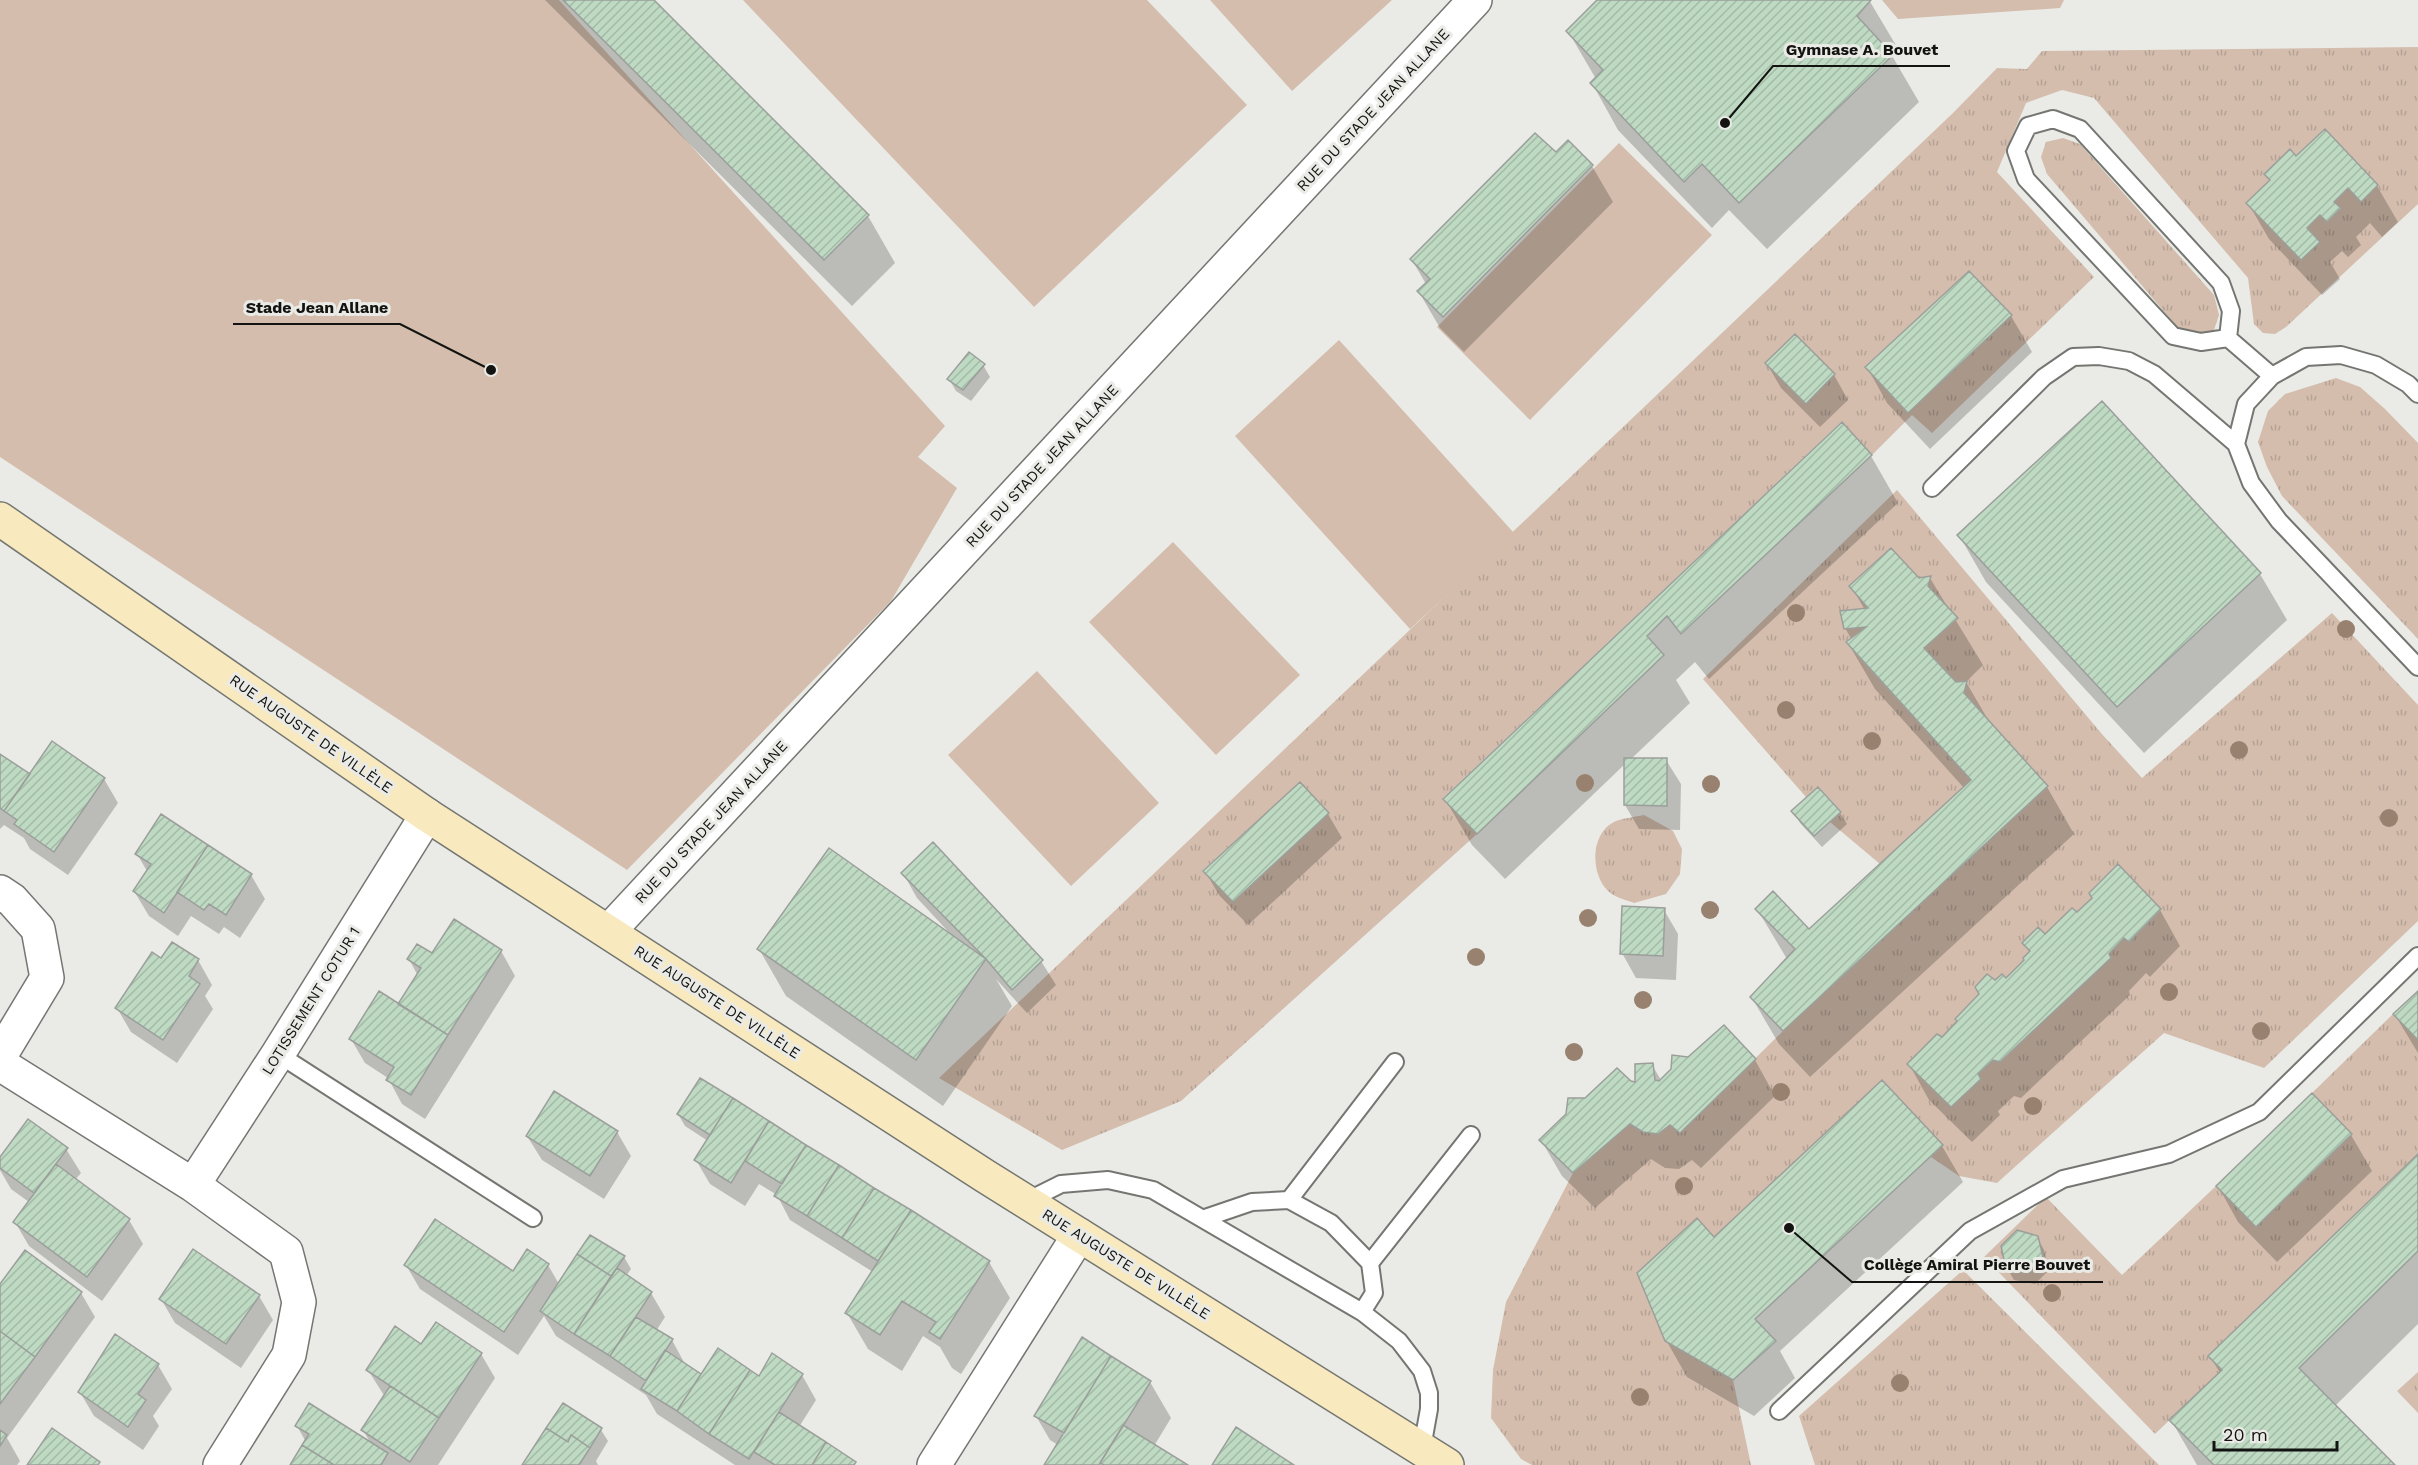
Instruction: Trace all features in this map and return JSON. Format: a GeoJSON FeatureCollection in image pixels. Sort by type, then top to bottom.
{"type":"FeatureCollection","features":[{"type":"Feature","properties":{"kind":"main road","name":"RUE AUGUSTE DE VILLÈLE"},"geometry":{"type":"LineString","coordinates":[[0,519],[427,815],[1025,1202],[1434,1457]]}},
{"type":"Feature","properties":{"kind":"street","name":"RUE DU STADE JEAN ALLANE"},"geometry":{"type":"LineString","coordinates":[[609,931],[1475,0]]}},
{"type":"Feature","properties":{"kind":"street","name":"LOTISSEMENT COTUR 1"},"geometry":{"type":"LineString","coordinates":[[193,1185],[278,1054],[427,815]]}},
{"type":"Feature","properties":{"kind":"street"},"geometry":{"type":"LineString","coordinates":[[0,892],[12,900],[38,929],[47,978],[0,1056]]}},
{"type":"Feature","properties":{"kind":"street"},"geometry":{"type":"LineString","coordinates":[[0,1064],[193,1185],[286,1252],[299,1302],[289,1355],[220,1465]]}},
{"type":"Feature","properties":{"kind":"street"},"geometry":{"type":"LineString","coordinates":[[934,1465],[1079,1235]]}},
{"type":"Feature","properties":{"kind":"lane"},"geometry":{"type":"LineString","coordinates":[[2228,338],[2230,311],[2221,283],[2080,129],[2053,120],[2028,126],[2016,151],[2026,179],[2173,336],[2201,342],[2228,338],[2272,376]]}},
{"type":"Feature","properties":{"kind":"lane"},"geometry":{"type":"LineString","coordinates":[[2236,444],[2246,404],[2272,376],[2306,357],[2341,355],[2376,365],[2408,384],[2418,394]]}},
{"type":"Feature","properties":{"kind":"lane"},"geometry":{"type":"LineString","coordinates":[[1932,488],[2044,376],[2073,357],[2099,356],[2129,361],[2154,374],[2236,444],[2251,483],[2279,521],[2418,667]]}},
{"type":"Feature","properties":{"kind":"lane"},"geometry":{"type":"LineString","coordinates":[[1779,1411],[1970,1231],[2063,1179],[2169,1154],[2259,1112],[2418,956]]}},
{"type":"Feature","properties":{"kind":"lane"},"geometry":{"type":"LineString","coordinates":[[278,1054],[533,1218]]}},
{"type":"Feature","properties":{"kind":"lane"},"geometry":{"type":"LineString","coordinates":[[1289,1200],[1395,1062]]}},
{"type":"Feature","properties":{"kind":"lane"},"geometry":{"type":"LineString","coordinates":[[1370,1263],[1471,1135]]}},
{"type":"Feature","properties":{"kind":"lane"},"geometry":{"type":"LineString","coordinates":[[1025,1202],[1061,1184],[1108,1180],[1154,1190],[1362,1312],[1399,1341],[1422,1371],[1429,1393],[1434,1457]]}},
{"type":"Feature","properties":{"kind":"lane"},"geometry":{"type":"LineString","coordinates":[[1205,1218],[1252,1202],[1289,1200],[1331,1223],[1370,1263],[1374,1293],[1362,1312]]}},
{"type":"Feature","properties":{"kind":"green space"},"geometry":{"type":"Polygon","coordinates":[[[0,0],[559,0],[945,426],[918,457],[957,488],[891,601],[627,870],[0,457],[0,0]]]}},
{"type":"Feature","properties":{"kind":"green space"},"geometry":{"type":"Polygon","coordinates":[[[743,0],[1147,0],[1247,105],[1034,307],[743,0]]]}},
{"type":"Feature","properties":{"kind":"green space"},"geometry":{"type":"Polygon","coordinates":[[[1210,0],[1392,0],[1292,91],[1210,0]]]}},
{"type":"Feature","properties":{"kind":"green space"},"geometry":{"type":"Polygon","coordinates":[[[1882,0],[2064,0],[2060,8],[1898,19],[1882,0]]]}},
{"type":"Feature","properties":{"kind":"green space"},"geometry":{"type":"Polygon","coordinates":[[[2418,47],[2418,204],[2286,327],[2275,334],[2263,333],[2254,324],[2248,278],[2094,98],[2062,90],[2026,103],[1997,172],[2094,277],[1932,433],[1912,415],[1872,455],[1841,422],[1443,798],[1477,834],[1181,1101],[1062,1150],[939,1078],[1953,113],[1997,68],[2027,69],[2042,51],[2418,47]],[[2325,129],[2296,156],[2290,149],[2264,173],[2270,180],[2246,203],[2301,260],[2320,242],[2307,228],[2320,215],[2327,222],[2341,208],[2334,202],[2348,188],[2378,185],[2325,129]],[[1969,271],[1865,366],[1908,413],[2012,315],[1969,271]],[[1300,782],[1203,870],[1233,902],[1329,813],[1300,782]]]}},
{"type":"Feature","properties":{"kind":"green space"},"geometry":{"type":"Polygon","coordinates":[[[2063,138],[2080,144],[2214,295],[2219,315],[2213,333],[2196,335],[2178,328],[2047,174],[2041,157],[2046,142],[2063,138]]]}},
{"type":"Feature","properties":{"kind":"green space"},"geometry":{"type":"Polygon","coordinates":[[[1619,143],[1712,235],[1530,420],[1437,327],[1619,143]]]}},
{"type":"Feature","properties":{"kind":"green space"},"geometry":{"type":"Polygon","coordinates":[[[1339,340],[1514,533],[1410,629],[1235,436],[1339,340]]]}},
{"type":"Feature","properties":{"kind":"green space"},"geometry":{"type":"Polygon","coordinates":[[[2336,378],[2360,387],[2418,443],[2418,639],[2282,496],[2267,467],[2258,442],[2268,411],[2285,394],[2336,378]]]}},
{"type":"Feature","properties":{"kind":"green space"},"geometry":{"type":"Polygon","coordinates":[[[1897,490],[2101,733],[2142,778],[2332,613],[2418,705],[2418,921],[2264,1068],[2164,1033],[1997,1183],[1959,1176],[1931,1157],[1943,1145],[1882,1081],[1714,1237],[1697,1219],[1637,1273],[1665,1341],[1733,1380],[1751,1465],[1532,1465],[1521,1459],[1491,1418],[1493,1370],[1506,1302],[1573,1173],[1630,1124],[1643,1132],[1658,1134],[1670,1125],[1680,1132],[1783,1031],[2048,786],[1964,693],[1967,682],[1956,682],[1924,648],[1957,618],[1928,586],[1930,577],[1919,578],[1891,548],[1849,586],[1868,608],[1841,611],[1844,629],[1866,627],[1846,643],[1971,780],[1880,864],[1830,822],[1841,811],[1819,787],[1806,797],[1703,679],[1897,490]],[[2118,864],[2089,893],[2092,898],[2077,912],[2072,908],[2045,934],[2037,927],[2023,943],[2030,951],[2006,978],[1995,980],[1987,974],[1975,987],[1979,994],[1955,1019],[1957,1021],[1942,1037],[1937,1034],[1907,1064],[1951,1107],[1981,1079],[1978,1074],[2111,958],[2109,954],[2124,938],[2129,942],[2161,910],[2118,864]]]}},
{"type":"Feature","properties":{"kind":"green space"},"geometry":{"type":"Polygon","coordinates":[[[1173,542],[1300,675],[1216,755],[1089,622],[1173,542]]]}},
{"type":"Feature","properties":{"kind":"green space"},"geometry":{"type":"Polygon","coordinates":[[[1037,671],[1159,803],[1071,886],[948,755],[1037,671]]]}},
{"type":"Feature","properties":{"kind":"green space"},"geometry":{"type":"Polygon","coordinates":[[[1644,815],[1673,831],[1682,849],[1680,874],[1666,894],[1634,903],[1613,895],[1602,884],[1596,864],[1597,844],[1607,826],[1619,820],[1644,815]]]}},
{"type":"Feature","properties":{"kind":"green space"},"geometry":{"type":"Polygon","coordinates":[[[2393,1014],[2418,1040],[2418,1154],[2208,1356],[2222,1370],[2155,1434],[1984,1257],[2046,1197],[2122,1275],[2216,1186],[2256,1227],[2352,1134],[2312,1093],[2393,1014]],[[2018,1230],[2001,1247],[2006,1269],[2028,1273],[2043,1257],[2038,1236],[2018,1230]]]}},
{"type":"Feature","properties":{"kind":"green space"},"geometry":{"type":"Polygon","coordinates":[[[1963,1270],[2159,1465],[1815,1465],[1799,1416],[1963,1270]]]}},
{"type":"Feature","properties":{"kind":"green space"},"geometry":{"type":"Polygon","coordinates":[[[2418,1372],[2418,1413],[2397,1391],[2418,1372]]]}},
{"type":"Feature","properties":{"kind":"building"},"geometry":{"type":"Polygon","coordinates":[[[563,0],[654,0],[869,215],[824,260],[563,0]]]}},
{"type":"Feature","properties":{"kind":"building"},"geometry":{"type":"Polygon","coordinates":[[[1597,0],[1871,0],[1857,16],[1893,55],[1739,203],[1702,164],[1684,182],[1590,83],[1603,70],[1566,31],[1597,0]]]}},
{"type":"Feature","properties":{"kind":"building"},"geometry":{"type":"Polygon","coordinates":[[[2325,129],[2378,185],[2361,202],[2348,188],[2334,202],[2341,208],[2327,222],[2320,215],[2307,228],[2320,242],[2301,260],[2246,203],[2270,180],[2264,174],[2290,149],[2296,156],[2325,129]]]}},
{"type":"Feature","properties":{"kind":"building"},"geometry":{"type":"Polygon","coordinates":[[[1535,133],[1556,152],[1568,140],[1593,165],[1443,317],[1417,291],[1430,279],[1410,259],[1535,133]]]}},
{"type":"Feature","properties":{"kind":"building"},"geometry":{"type":"Polygon","coordinates":[[[1969,271],[2012,315],[1908,413],[1865,367],[1969,271]]]}},
{"type":"Feature","properties":{"kind":"building"},"geometry":{"type":"Polygon","coordinates":[[[1795,334],[1835,374],[1806,404],[1765,363],[1795,334]]]}},
{"type":"Feature","properties":{"kind":"building"},"geometry":{"type":"Polygon","coordinates":[[[969,352],[985,364],[963,390],[947,379],[969,352]]]}},
{"type":"Feature","properties":{"kind":"building"},"geometry":{"type":"Polygon","coordinates":[[[2102,401],[2261,573],[2117,707],[1957,535],[2102,401]]]}},
{"type":"Feature","properties":{"kind":"building"},"geometry":{"type":"Polygon","coordinates":[[[1842,422],[1872,455],[1681,634],[1667,616],[1647,636],[1664,655],[1477,834],[1443,799],[1842,422]]]}},
{"type":"Feature","properties":{"kind":"building"},"geometry":{"type":"Polygon","coordinates":[[[1891,548],[1919,578],[1931,576],[1928,586],[1958,618],[1924,648],[1956,682],[1967,681],[1964,693],[2048,786],[1783,1031],[1750,997],[1795,949],[1755,909],[1773,891],[1809,929],[1971,780],[1846,642],[1866,627],[1844,629],[1840,611],[1868,608],[1849,586],[1891,548]]]}},
{"type":"Feature","properties":{"kind":"building"},"geometry":{"type":"Polygon","coordinates":[[[52,741],[105,778],[54,852],[14,824],[17,820],[4,811],[52,741]]]}},
{"type":"Feature","properties":{"kind":"building"},"geometry":{"type":"Polygon","coordinates":[[[0,754],[30,774],[4,811],[0,808],[0,754]]]}},
{"type":"Feature","properties":{"kind":"building"},"geometry":{"type":"Polygon","coordinates":[[[1624,758],[1667,758],[1667,806],[1624,805],[1624,758]]]}},
{"type":"Feature","properties":{"kind":"building"},"geometry":{"type":"Polygon","coordinates":[[[1300,782],[1329,813],[1233,902],[1203,871],[1300,782]]]}},
{"type":"Feature","properties":{"kind":"building"},"geometry":{"type":"Polygon","coordinates":[[[1818,787],[1841,812],[1814,836],[1791,811],[1818,787]]]}},
{"type":"Feature","properties":{"kind":"building"},"geometry":{"type":"Polygon","coordinates":[[[161,814],[208,845],[164,913],[133,891],[151,864],[135,854],[161,814]]]}},
{"type":"Feature","properties":{"kind":"building"},"geometry":{"type":"Polygon","coordinates":[[[933,842],[1043,960],[1012,990],[986,959],[901,873],[933,842]]]}},
{"type":"Feature","properties":{"kind":"building"},"geometry":{"type":"Polygon","coordinates":[[[208,845],[252,874],[226,915],[209,904],[204,910],[177,892],[208,845]]]}},
{"type":"Feature","properties":{"kind":"building"},"geometry":{"type":"Polygon","coordinates":[[[829,848],[986,959],[916,1060],[757,949],[829,848]]]}},
{"type":"Feature","properties":{"kind":"building"},"geometry":{"type":"Polygon","coordinates":[[[2118,864],[2161,909],[2129,942],[2124,938],[2109,954],[2111,958],[2000,1062],[1993,1060],[1978,1074],[1981,1079],[1951,1107],[1907,1064],[1937,1034],[1942,1037],[1957,1021],[1955,1019],[1979,994],[1975,987],[1987,974],[1995,980],[2002,974],[2006,978],[2030,951],[2022,943],[2038,927],[2045,934],[2072,908],[2077,912],[2092,898],[2089,893],[2118,864]]]}},
{"type":"Feature","properties":{"kind":"building"},"geometry":{"type":"Polygon","coordinates":[[[1622,906],[1665,908],[1663,956],[1620,954],[1622,906]]]}},
{"type":"Feature","properties":{"kind":"building"},"geometry":{"type":"Polygon","coordinates":[[[454,919],[502,950],[448,1035],[398,1004],[421,968],[407,959],[417,944],[432,953],[454,919]]]}},
{"type":"Feature","properties":{"kind":"building"},"geometry":{"type":"Polygon","coordinates":[[[172,942],[199,959],[189,976],[200,984],[163,1040],[115,1008],[152,952],[161,958],[172,942]]]}},
{"type":"Feature","properties":{"kind":"building"},"geometry":{"type":"Polygon","coordinates":[[[379,991],[448,1035],[411,1095],[386,1080],[394,1067],[349,1039],[379,991]]]}},
{"type":"Feature","properties":{"kind":"building"},"geometry":{"type":"Polygon","coordinates":[[[2418,991],[2418,1040],[2393,1014],[2418,991]]]}},
{"type":"Feature","properties":{"kind":"building"},"geometry":{"type":"Polygon","coordinates":[[[1724,1025],[1756,1059],[1680,1133],[1670,1125],[1658,1134],[1643,1132],[1630,1124],[1573,1173],[1539,1140],[1566,1114],[1568,1098],[1585,1098],[1617,1068],[1635,1082],[1635,1064],[1653,1063],[1655,1080],[1659,1081],[1671,1069],[1672,1055],[1688,1057],[1724,1025]]]}},
{"type":"Feature","properties":{"kind":"building"},"geometry":{"type":"Polygon","coordinates":[[[700,1078],[733,1098],[710,1135],[677,1114],[700,1078]]]}},
{"type":"Feature","properties":{"kind":"building"},"geometry":{"type":"Polygon","coordinates":[[[1882,1080],[1943,1145],[1755,1319],[1776,1341],[1733,1380],[1665,1341],[1637,1273],[1697,1218],[1714,1237],[1882,1080]]]}},
{"type":"Feature","properties":{"kind":"building"},"geometry":{"type":"Polygon","coordinates":[[[554,1091],[618,1131],[590,1176],[526,1136],[554,1091]]]}},
{"type":"Feature","properties":{"kind":"building"},"geometry":{"type":"Polygon","coordinates":[[[2312,1093],[2352,1134],[2256,1227],[2216,1186],[2312,1093]]]}},
{"type":"Feature","properties":{"kind":"building"},"geometry":{"type":"Polygon","coordinates":[[[733,1098],[769,1121],[731,1183],[694,1160],[733,1098]]]}},
{"type":"Feature","properties":{"kind":"building"},"geometry":{"type":"Polygon","coordinates":[[[28,1119],[68,1148],[34,1193],[0,1168],[0,1157],[28,1119]]]}},
{"type":"Feature","properties":{"kind":"building"},"geometry":{"type":"Polygon","coordinates":[[[769,1121],[806,1145],[782,1184],[745,1161],[769,1121]]]}},
{"type":"Feature","properties":{"kind":"building"},"geometry":{"type":"Polygon","coordinates":[[[806,1145],[839,1165],[807,1216],[774,1196],[806,1145]]]}},
{"type":"Feature","properties":{"kind":"building"},"geometry":{"type":"Polygon","coordinates":[[[2418,1154],[2418,1251],[2299,1368],[2395,1465],[2214,1465],[2169,1420],[2222,1370],[2208,1356],[2418,1154]]]}},
{"type":"Feature","properties":{"kind":"building"},"geometry":{"type":"Polygon","coordinates":[[[56,1164],[130,1219],[87,1277],[13,1222],[56,1164]]]}},
{"type":"Feature","properties":{"kind":"building"},"geometry":{"type":"Polygon","coordinates":[[[839,1165],[874,1188],[842,1238],[807,1216],[839,1165]]]}},
{"type":"Feature","properties":{"kind":"building"},"geometry":{"type":"Polygon","coordinates":[[[874,1188],[911,1210],[878,1261],[842,1238],[874,1188]]]}},
{"type":"Feature","properties":{"kind":"building"},"geometry":{"type":"Polygon","coordinates":[[[911,1210],[990,1261],[940,1339],[929,1332],[936,1322],[902,1301],[880,1335],[845,1313],[911,1210]]]}},
{"type":"Feature","properties":{"kind":"building"},"geometry":{"type":"Polygon","coordinates":[[[435,1219],[513,1271],[527,1249],[549,1264],[504,1332],[404,1265],[435,1219]]]}},
{"type":"Feature","properties":{"kind":"building"},"geometry":{"type":"Polygon","coordinates":[[[2017,1230],[2038,1236],[2043,1257],[2028,1273],[2006,1269],[2001,1246],[2017,1230]]]}},
{"type":"Feature","properties":{"kind":"building"},"geometry":{"type":"Polygon","coordinates":[[[590,1235],[625,1256],[611,1276],[577,1254],[590,1235]]]}},
{"type":"Feature","properties":{"kind":"building"},"geometry":{"type":"Polygon","coordinates":[[[193,1249],[260,1295],[226,1344],[159,1299],[193,1249]]]}},
{"type":"Feature","properties":{"kind":"building"},"geometry":{"type":"Polygon","coordinates":[[[25,1250],[82,1292],[35,1357],[0,1331],[0,1284],[25,1250]]]}},
{"type":"Feature","properties":{"kind":"building"},"geometry":{"type":"Polygon","coordinates":[[[577,1254],[611,1276],[574,1334],[540,1311],[577,1254]]]}},
{"type":"Feature","properties":{"kind":"building"},"geometry":{"type":"Polygon","coordinates":[[[617,1268],[652,1292],[610,1356],[574,1334],[617,1268]]]}},
{"type":"Feature","properties":{"kind":"building"},"geometry":{"type":"Polygon","coordinates":[[[636,1317],[673,1339],[646,1381],[610,1356],[636,1317]]]}},
{"type":"Feature","properties":{"kind":"building"},"geometry":{"type":"Polygon","coordinates":[[[436,1322],[482,1353],[439,1418],[366,1370],[395,1326],[421,1344],[436,1322]]]}},
{"type":"Feature","properties":{"kind":"building"},"geometry":{"type":"Polygon","coordinates":[[[0,1331],[35,1357],[0,1404],[0,1331]]]}},
{"type":"Feature","properties":{"kind":"building"},"geometry":{"type":"Polygon","coordinates":[[[115,1334],[159,1364],[138,1394],[146,1400],[128,1427],[78,1392],[115,1334]]]}},
{"type":"Feature","properties":{"kind":"building"},"geometry":{"type":"Polygon","coordinates":[[[1082,1337],[1111,1356],[1064,1433],[1034,1416],[1082,1337]]]}},
{"type":"Feature","properties":{"kind":"building"},"geometry":{"type":"Polygon","coordinates":[[[718,1348],[750,1370],[709,1434],[677,1411],[718,1348]]]}},
{"type":"Feature","properties":{"kind":"building"},"geometry":{"type":"Polygon","coordinates":[[[665,1350],[701,1374],[677,1411],[641,1389],[665,1350]]]}},
{"type":"Feature","properties":{"kind":"building"},"geometry":{"type":"Polygon","coordinates":[[[772,1353],[803,1374],[749,1459],[709,1434],[750,1370],[759,1376],[772,1353]]]}},
{"type":"Feature","properties":{"kind":"building"},"geometry":{"type":"Polygon","coordinates":[[[1111,1356],[1151,1381],[1099,1465],[1044,1465],[1111,1356]]]}},
{"type":"Feature","properties":{"kind":"building"},"geometry":{"type":"Polygon","coordinates":[[[390,1386],[439,1418],[410,1462],[361,1430],[390,1386]]]}},
{"type":"Feature","properties":{"kind":"building"},"geometry":{"type":"Polygon","coordinates":[[[309,1403],[388,1453],[381,1465],[334,1465],[302,1445],[309,1434],[295,1426],[309,1403]]]}},
{"type":"Feature","properties":{"kind":"building"},"geometry":{"type":"Polygon","coordinates":[[[563,1403],[602,1428],[590,1448],[571,1435],[568,1442],[546,1428],[563,1403]]]}},
{"type":"Feature","properties":{"kind":"building"},"geometry":{"type":"Polygon","coordinates":[[[779,1412],[826,1442],[812,1465],[775,1465],[754,1452],[779,1412]]]}},
{"type":"Feature","properties":{"kind":"building"},"geometry":{"type":"Polygon","coordinates":[[[1123,1425],[1188,1465],[1104,1465],[1100,1463],[1123,1425]]]}},
{"type":"Feature","properties":{"kind":"building"},"geometry":{"type":"Polygon","coordinates":[[[1236,1427],[1294,1465],[1212,1465],[1236,1427]]]}},
{"type":"Feature","properties":{"kind":"building"},"geometry":{"type":"Polygon","coordinates":[[[52,1428],[100,1462],[98,1465],[27,1465],[52,1428]]]}},
{"type":"Feature","properties":{"kind":"building"},"geometry":{"type":"Polygon","coordinates":[[[546,1428],[568,1442],[571,1435],[590,1448],[579,1465],[522,1465],[546,1428]]]}},
{"type":"Feature","properties":{"kind":"building"},"geometry":{"type":"Polygon","coordinates":[[[0,1430],[7,1435],[0,1446],[0,1430]]]}},
{"type":"Feature","properties":{"kind":"building"},"geometry":{"type":"Polygon","coordinates":[[[826,1442],[856,1462],[854,1465],[812,1465],[826,1442]]]}},
{"type":"Feature","properties":{"kind":"building"},"geometry":{"type":"Polygon","coordinates":[[[302,1445],[334,1465],[290,1465],[302,1445]]]}},
{"type":"Feature","properties":{"kind":"place","name":"Gymnase A. Bouvet"},"geometry":{"type":"Point","coordinates":[1725,123]}},
{"type":"Feature","properties":{"kind":"place","name":"Stade Jean Allane"},"geometry":{"type":"Point","coordinates":[491,370]}},
{"type":"Feature","properties":{"kind":"place","name":"Collège Amiral Pierre Bouvet"},"geometry":{"type":"Point","coordinates":[1789,1228]}}]}
